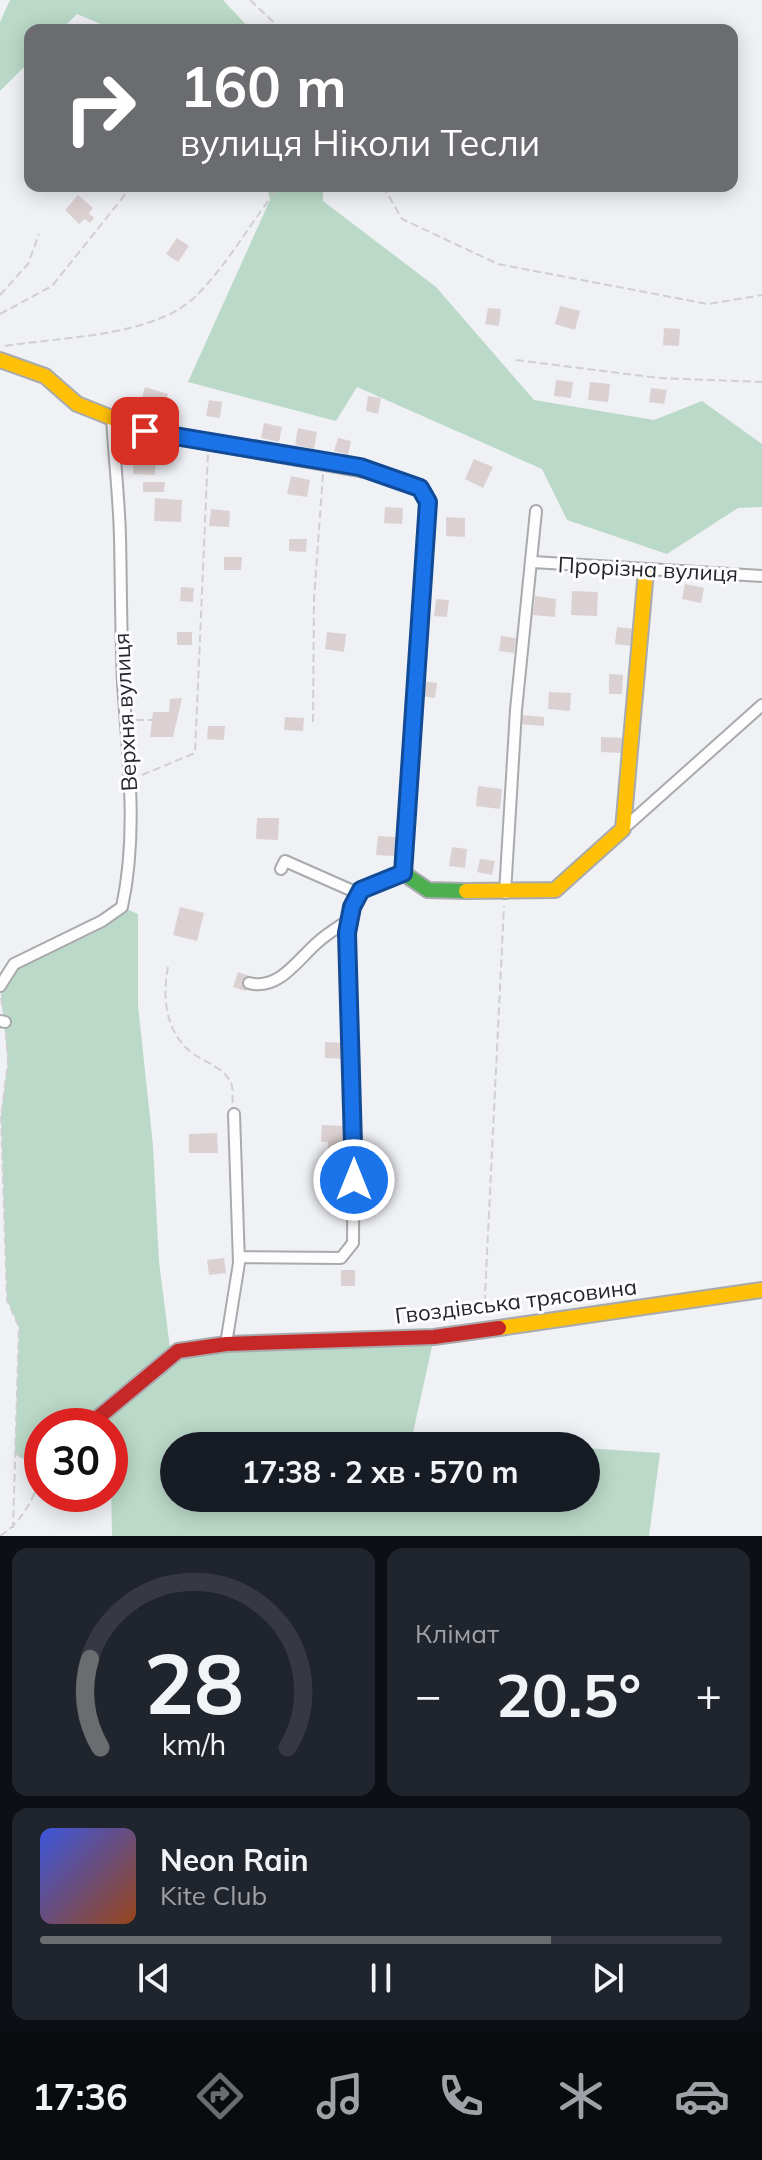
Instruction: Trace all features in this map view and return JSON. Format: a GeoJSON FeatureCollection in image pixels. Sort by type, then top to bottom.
{"type":"FeatureCollection","features":[{"type":"Feature","properties":{"kind":"street"},"geometry":{"type":"LineString","coordinates":[[0,360],[45,376],[77,404],[145,431],[360,467],[420,488],[428,502],[404,874]]}},
{"type":"Feature","properties":{"kind":"street","name":"Верхня вулиця"},"geometry":{"type":"LineString","coordinates":[[0,987],[14,964],[102,921],[122,907],[129,873],[128,826],[133,778],[127,721],[112,416]]}},
{"type":"Feature","properties":{"kind":"street"},"geometry":{"type":"LineString","coordinates":[[505,893],[516,710],[536,511]]}},
{"type":"Feature","properties":{"kind":"street","name":"Прорізна вулиця"},"geometry":{"type":"LineString","coordinates":[[533,562],[762,576]]}},
{"type":"Feature","properties":{"kind":"street"},"geometry":{"type":"LineString","coordinates":[[623,829],[646,571]]}},
{"type":"Feature","properties":{"kind":"street"},"geometry":{"type":"LineString","coordinates":[[404,874],[428,890],[505,893],[555,890],[762,705]]}},
{"type":"Feature","properties":{"kind":"street"},"geometry":{"type":"LineString","coordinates":[[283,865],[353,891],[404,874]]}},
{"type":"Feature","properties":{"kind":"street"},"geometry":{"type":"LineString","coordinates":[[239,1257],[341,1258],[353,1243],[350,919],[361,890]]}},
{"type":"Feature","properties":{"kind":"street"},"geometry":{"type":"LineString","coordinates":[[249,983],[261,986],[274,981],[328,933],[350,919]]}},
{"type":"Feature","properties":{"kind":"street"},"geometry":{"type":"LineString","coordinates":[[226,1344],[239,1257],[234,1114]]}},
{"type":"Feature","properties":{"kind":"street","name":"Гвоздівська трясовина"},"geometry":{"type":"LineString","coordinates":[[110,1408],[178,1351],[226,1344],[434,1337],[762,1290]]}},
{"type":"Feature","properties":{"kind":"path"},"geometry":{"type":"LineString","coordinates":[[250,0],[276,24]]}},
{"type":"Feature","properties":{"kind":"path"},"geometry":{"type":"LineString","coordinates":[[0,314],[52,286],[127,192]]}},
{"type":"Feature","properties":{"kind":"path"},"geometry":{"type":"LineString","coordinates":[[0,347],[84,337],[178,311],[198,295],[274,192]]}},
{"type":"Feature","properties":{"kind":"path"},"geometry":{"type":"LineString","coordinates":[[386,192],[402,219],[498,264],[708,304],[762,295]]}},
{"type":"Feature","properties":{"kind":"path"},"geometry":{"type":"LineString","coordinates":[[0,295],[28,264],[39,234]]}},
{"type":"Feature","properties":{"kind":"path"},"geometry":{"type":"LineString","coordinates":[[516,360],[658,378],[762,382]]}},
{"type":"Feature","properties":{"kind":"path"},"geometry":{"type":"LineString","coordinates":[[133,778],[195,753],[202,533],[209,468],[207,440]]}},
{"type":"Feature","properties":{"kind":"path"},"geometry":{"type":"LineString","coordinates":[[313,722],[314,599],[325,461]]}},
{"type":"Feature","properties":{"kind":"path"},"geometry":{"type":"LineString","coordinates":[[127,721],[153,720]]}},
{"type":"Feature","properties":{"kind":"path"},"geometry":{"type":"LineString","coordinates":[[483,1331],[505,893]]}},
{"type":"Feature","properties":{"kind":"path"},"geometry":{"type":"LineString","coordinates":[[168,967],[168,984],[163,998],[176,1039],[225,1074],[232,1086],[234,1114]]}},
{"type":"Feature","properties":{"kind":"path"},"geometry":{"type":"LineString","coordinates":[[0,987],[8,1062],[1,1116],[7,1300],[19,1327],[13,1528]]}},
{"type":"Feature","properties":{"kind":"path"},"geometry":{"type":"LineString","coordinates":[[15,1453],[24,1459]]}},
{"type":"Feature","properties":{"kind":"path"},"geometry":{"type":"LineString","coordinates":[[0,1536],[13,1528],[25,1512]]}},
{"type":"Feature","properties":{"kind":"green space"},"geometry":{"type":"Polygon","coordinates":[[[10,0],[223,0],[245,24],[101,24],[77,14],[67,24],[24,24],[24,67],[0,91],[0,22],[10,0]]]}},
{"type":"Feature","properties":{"kind":"green space"},"geometry":{"type":"Polygon","coordinates":[[[268,192],[323,192],[323,201],[436,287],[534,400],[654,420],[702,401],[762,444],[762,507],[738,508],[667,554],[567,520],[542,469],[357,387],[336,421],[188,382],[270,200],[268,192]]]}},
{"type":"Feature","properties":{"kind":"green space"},"geometry":{"type":"Polygon","coordinates":[[[122,907],[138,914],[138,1005],[153,1146],[159,1262],[171,1356],[178,1351],[434,1337],[413,1432],[160,1432],[160,1512],[600,1512],[600,1449],[660,1453],[649,1536],[112,1536],[112,1512],[128,1512],[128,1408],[24,1408],[24,1459],[15,1453],[19,1327],[7,1300],[1,1116],[8,1062],[0,986],[14,964],[122,907]]]}},
{"type":"Feature","properties":{"kind":"building"},"geometry":{"type":"Polygon","coordinates":[[[78,195],[93,208],[89,213],[94,218],[90,223],[85,219],[79,224],[65,210],[78,195]]]}},
{"type":"Feature","properties":{"kind":"building"},"geometry":{"type":"Polygon","coordinates":[[[177,238],[189,246],[178,262],[166,254],[177,238]]]}},
{"type":"Feature","properties":{"kind":"building"},"geometry":{"type":"Polygon","coordinates":[[[560,306],[580,311],[575,330],[555,324],[560,306]]]}},
{"type":"Feature","properties":{"kind":"building"},"geometry":{"type":"Polygon","coordinates":[[[488,308],[501,309],[499,326],[485,324],[488,308]]]}},
{"type":"Feature","properties":{"kind":"building"},"geometry":{"type":"Polygon","coordinates":[[[664,328],[680,329],[679,346],[663,345],[664,328]]]}},
{"type":"Feature","properties":{"kind":"building"},"geometry":{"type":"Polygon","coordinates":[[[556,380],[573,382],[571,398],[554,396],[556,380]]]}},
{"type":"Feature","properties":{"kind":"building"},"geometry":{"type":"Polygon","coordinates":[[[590,382],[610,384],[608,402],[588,400],[590,382]]]}},
{"type":"Feature","properties":{"kind":"building"},"geometry":{"type":"Polygon","coordinates":[[[145,387],[168,394],[164,406],[154,403],[148,422],[136,419],[145,387]]]}},
{"type":"Feature","properties":{"kind":"building"},"geometry":{"type":"Polygon","coordinates":[[[651,388],[667,390],[664,404],[649,402],[651,388]]]}},
{"type":"Feature","properties":{"kind":"building"},"geometry":{"type":"Polygon","coordinates":[[[368,396],[381,398],[378,414],[366,411],[368,396]]]}},
{"type":"Feature","properties":{"kind":"building"},"geometry":{"type":"Polygon","coordinates":[[[209,400],[222,402],[220,418],[206,416],[209,400]]]}},
{"type":"Feature","properties":{"kind":"building"},"geometry":{"type":"Polygon","coordinates":[[[264,423],[282,427],[279,442],[261,438],[264,423]]]}},
{"type":"Feature","properties":{"kind":"building"},"geometry":{"type":"Polygon","coordinates":[[[298,428],[317,432],[314,449],[295,445],[298,428]]]}},
{"type":"Feature","properties":{"kind":"building"},"geometry":{"type":"Polygon","coordinates":[[[338,438],[351,441],[348,455],[334,451],[338,438]]]}},
{"type":"Feature","properties":{"kind":"building"},"geometry":{"type":"Polygon","coordinates":[[[134,456],[156,457],[155,475],[133,474],[134,456]]]}},
{"type":"Feature","properties":{"kind":"building"},"geometry":{"type":"Polygon","coordinates":[[[474,459],[493,467],[483,488],[465,479],[474,459]]]}},
{"type":"Feature","properties":{"kind":"building"},"geometry":{"type":"Polygon","coordinates":[[[291,476],[310,480],[307,497],[287,494],[291,476]]]}},
{"type":"Feature","properties":{"kind":"building"},"geometry":{"type":"Polygon","coordinates":[[[143,482],[165,482],[164,492],[143,492],[143,482]]]}},
{"type":"Feature","properties":{"kind":"building"},"geometry":{"type":"Polygon","coordinates":[[[155,498],[182,500],[181,522],[154,521],[155,498]]]}},
{"type":"Feature","properties":{"kind":"building"},"geometry":{"type":"Polygon","coordinates":[[[385,507],[403,508],[402,524],[384,523],[385,507]]]}},
{"type":"Feature","properties":{"kind":"building"},"geometry":{"type":"Polygon","coordinates":[[[211,509],[230,511],[229,527],[209,526],[211,509]]]}},
{"type":"Feature","properties":{"kind":"building"},"geometry":{"type":"Polygon","coordinates":[[[446,517],[465,518],[465,537],[446,536],[446,517]]]}},
{"type":"Feature","properties":{"kind":"building"},"geometry":{"type":"Polygon","coordinates":[[[289,539],[307,539],[306,552],[289,551],[289,539]]]}},
{"type":"Feature","properties":{"kind":"building"},"geometry":{"type":"Polygon","coordinates":[[[224,557],[242,557],[241,570],[224,570],[224,557]]]}},
{"type":"Feature","properties":{"kind":"building"},"geometry":{"type":"Polygon","coordinates":[[[685,584],[704,588],[701,603],[682,599],[685,584]]]}},
{"type":"Feature","properties":{"kind":"building"},"geometry":{"type":"Polygon","coordinates":[[[181,587],[194,588],[193,602],[180,601],[181,587]]]}},
{"type":"Feature","properties":{"kind":"building"},"geometry":{"type":"Polygon","coordinates":[[[572,591],[598,592],[597,616],[571,615],[572,591]]]}},
{"type":"Feature","properties":{"kind":"building"},"geometry":{"type":"Polygon","coordinates":[[[535,596],[556,599],[555,617],[533,615],[535,596]]]}},
{"type":"Feature","properties":{"kind":"building"},"geometry":{"type":"Polygon","coordinates":[[[436,599],[449,600],[447,617],[434,616],[436,599]]]}},
{"type":"Feature","properties":{"kind":"building"},"geometry":{"type":"Polygon","coordinates":[[[617,627],[634,629],[632,646],[615,644],[617,627]]]}},
{"type":"Feature","properties":{"kind":"building"},"geometry":{"type":"Polygon","coordinates":[[[177,632],[192,632],[192,645],[177,645],[177,632]]]}},
{"type":"Feature","properties":{"kind":"building"},"geometry":{"type":"Polygon","coordinates":[[[327,632],[346,634],[344,652],[325,649],[327,632]]]}},
{"type":"Feature","properties":{"kind":"building"},"geometry":{"type":"Polygon","coordinates":[[[501,636],[516,638],[514,653],[499,651],[501,636]]]}},
{"type":"Feature","properties":{"kind":"building"},"geometry":{"type":"Polygon","coordinates":[[[609,674],[623,675],[622,694],[609,694],[609,674]]]}},
{"type":"Feature","properties":{"kind":"building"},"geometry":{"type":"Polygon","coordinates":[[[423,681],[437,683],[435,698],[421,696],[423,681]]]}},
{"type":"Feature","properties":{"kind":"building"},"geometry":{"type":"Polygon","coordinates":[[[549,692],[571,693],[570,711],[548,709],[549,692]]]}},
{"type":"Feature","properties":{"kind":"building"},"geometry":{"type":"Polygon","coordinates":[[[182,698],[173,737],[150,737],[153,712],[169,712],[170,699],[182,698]]]}},
{"type":"Feature","properties":{"kind":"building"},"geometry":{"type":"Polygon","coordinates":[[[520,715],[544,717],[544,726],[519,724],[520,715]]]}},
{"type":"Feature","properties":{"kind":"building"},"geometry":{"type":"Polygon","coordinates":[[[285,717],[304,718],[303,731],[284,730],[285,717]]]}},
{"type":"Feature","properties":{"kind":"building"},"geometry":{"type":"Polygon","coordinates":[[[208,726],[225,726],[224,740],[207,739],[208,726]]]}},
{"type":"Feature","properties":{"kind":"building"},"geometry":{"type":"Polygon","coordinates":[[[601,737],[622,738],[622,753],[601,752],[601,737]]]}},
{"type":"Feature","properties":{"kind":"building"},"geometry":{"type":"Polygon","coordinates":[[[478,786],[502,789],[500,809],[476,806],[478,786]]]}},
{"type":"Feature","properties":{"kind":"building"},"geometry":{"type":"Polygon","coordinates":[[[257,818],[279,818],[278,840],[256,839],[257,818]]]}},
{"type":"Feature","properties":{"kind":"building"},"geometry":{"type":"Polygon","coordinates":[[[378,836],[396,837],[395,856],[376,855],[378,836]]]}},
{"type":"Feature","properties":{"kind":"building"},"geometry":{"type":"Polygon","coordinates":[[[452,847],[467,849],[465,868],[449,866],[452,847]]]}},
{"type":"Feature","properties":{"kind":"building"},"geometry":{"type":"Polygon","coordinates":[[[480,859],[495,861],[492,875],[477,872],[480,859]]]}},
{"type":"Feature","properties":{"kind":"building"},"geometry":{"type":"Polygon","coordinates":[[[180,907],[204,913],[197,941],[173,935],[180,907]]]}},
{"type":"Feature","properties":{"kind":"building"},"geometry":{"type":"Polygon","coordinates":[[[238,972],[250,976],[246,991],[233,987],[238,972]]]}},
{"type":"Feature","properties":{"kind":"building"},"geometry":{"type":"Polygon","coordinates":[[[325,1042],[347,1043],[347,1059],[325,1058],[325,1042]]]}},
{"type":"Feature","properties":{"kind":"building"},"geometry":{"type":"Polygon","coordinates":[[[322,1125],[345,1126],[340,1155],[328,1154],[328,1142],[321,1142],[322,1125]]]}},
{"type":"Feature","properties":{"kind":"building"},"geometry":{"type":"Polygon","coordinates":[[[217,1133],[218,1153],[189,1153],[189,1134],[217,1133]]]}},
{"type":"Feature","properties":{"kind":"building"},"geometry":{"type":"Polygon","coordinates":[[[224,1258],[226,1273],[209,1275],[207,1260],[224,1258]]]}},
{"type":"Feature","properties":{"kind":"building"},"geometry":{"type":"Polygon","coordinates":[[[341,1270],[355,1270],[355,1286],[341,1286],[341,1270]]]}},
{"type":"Feature","properties":{"kind":"traffic: fast"},"geometry":{"type":"LineString","coordinates":[[370,471],[420,488],[428,502],[403,873],[428,890],[466,891]]}},
{"type":"Feature","properties":{"kind":"traffic: slow"},"geometry":{"type":"LineString","coordinates":[[0,360],[45,376],[77,404],[145,431],[370,471]]}},
{"type":"Feature","properties":{"kind":"traffic: slow"},"geometry":{"type":"LineString","coordinates":[[466,891],[555,890],[623,829],[646,571]]}},
{"type":"Feature","properties":{"kind":"traffic: slow"},"geometry":{"type":"LineString","coordinates":[[499,1328],[762,1290]]}},
{"type":"Feature","properties":{"kind":"traffic: jam"},"geometry":{"type":"LineString","coordinates":[[110,1408],[178,1351],[226,1344],[434,1337],[499,1328]]}},
{"type":"Feature","properties":{"kind":"route"},"geometry":{"type":"LineString","coordinates":[[145,431],[360,467],[420,488],[428,502],[403,873],[361,890],[352,907],[347,933],[354,1180]]}}]}
